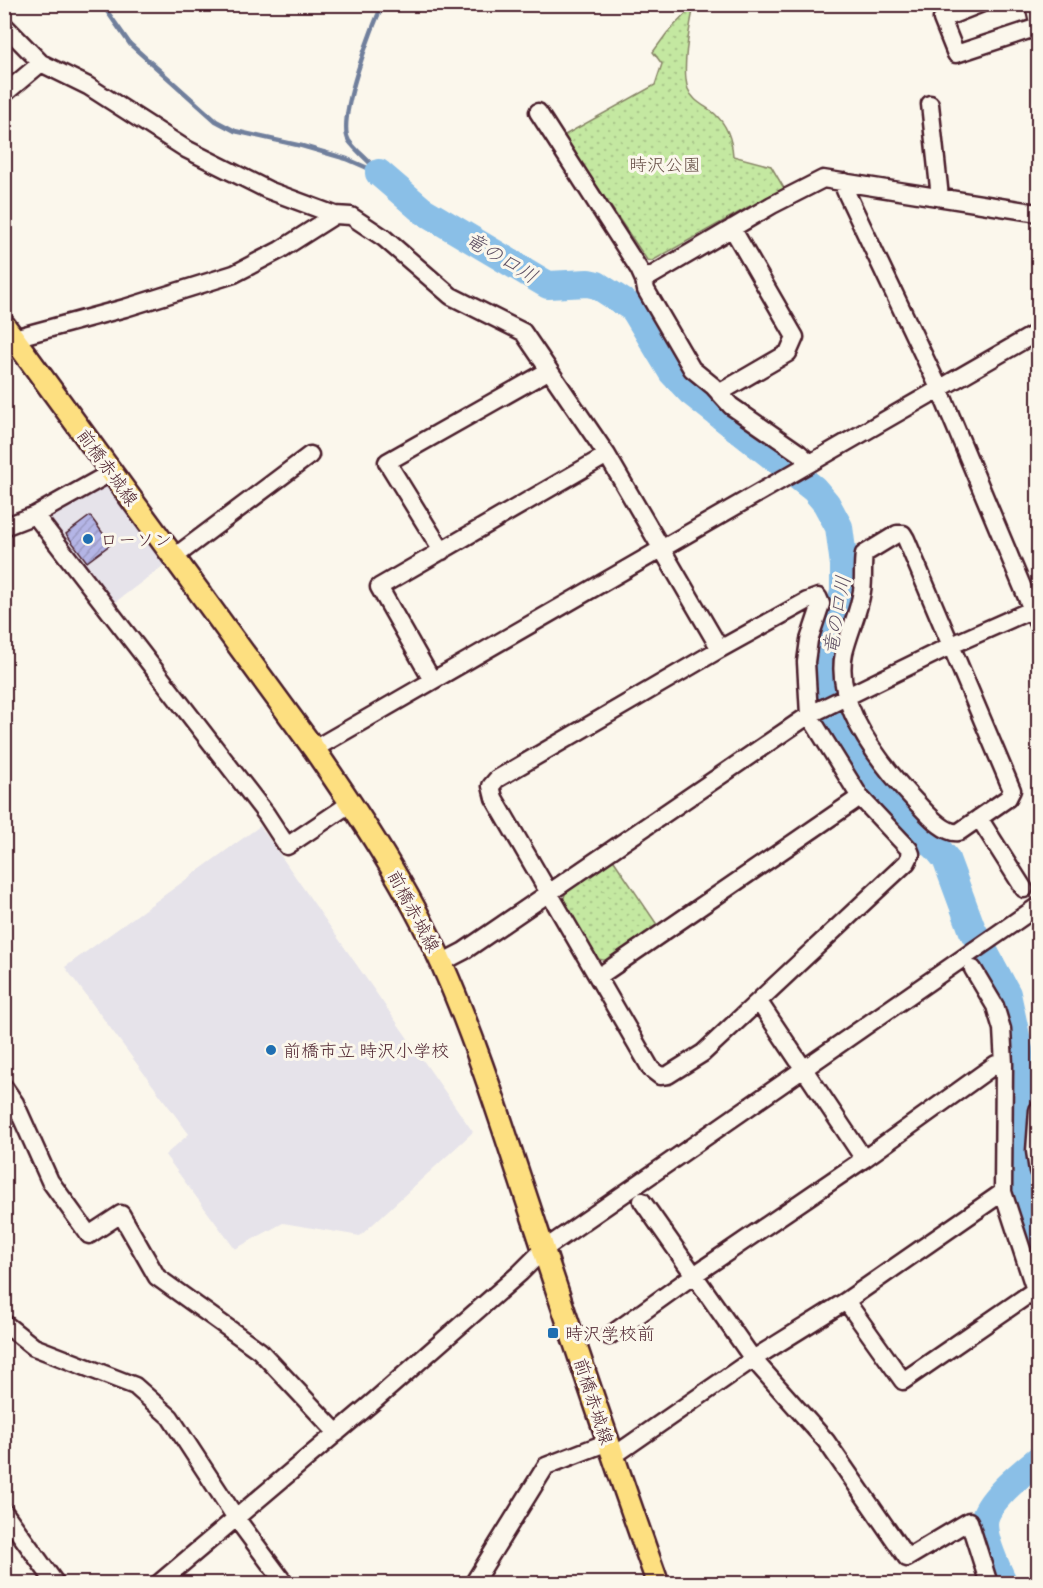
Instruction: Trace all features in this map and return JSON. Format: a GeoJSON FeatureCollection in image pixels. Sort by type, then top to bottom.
{"type":"FeatureCollection","features":[{"type":"Feature","properties":{"kind":"main road","name":"前橋赤城線"},"geometry":{"type":"LineString","coordinates":[[9,332],[314,749],[351,803],[410,900],[441,963],[479,1056],[610,1450],[658,1584]]}},
{"type":"Feature","properties":{"kind":"street"},"geometry":{"type":"LineString","coordinates":[[980,4],[942,19],[956,54],[1038,24],[1034,4]]}},
{"type":"Feature","properties":{"kind":"street"},"geometry":{"type":"LineString","coordinates":[[4,25],[41,63],[88,86],[186,149],[268,190],[335,215],[351,216],[384,238],[451,296],[523,332],[607,455],[720,649]]}},
{"type":"Feature","properties":{"kind":"street"},"geometry":{"type":"LineString","coordinates":[[4,94],[41,63]]}},
{"type":"Feature","properties":{"kind":"street"},"geometry":{"type":"LineString","coordinates":[[930,104],[940,197]]}},
{"type":"Feature","properties":{"kind":"street"},"geometry":{"type":"LineString","coordinates":[[538,112],[644,280],[646,290],[692,369],[731,406],[791,447],[807,463]]}},
{"type":"Feature","properties":{"kind":"street"},"geometry":{"type":"LineString","coordinates":[[644,280],[732,228],[823,179],[1038,213]]}},
{"type":"Feature","properties":{"kind":"street"},"geometry":{"type":"LineString","coordinates":[[441,963],[464,951],[813,713],[952,645],[1036,614],[939,388],[845,190],[845,182]]}},
{"type":"Feature","properties":{"kind":"street"},"geometry":{"type":"LineString","coordinates":[[9,332],[125,308],[234,274],[280,250],[335,215]]}},
{"type":"Feature","properties":{"kind":"street"},"geometry":{"type":"LineString","coordinates":[[719,393],[788,353],[795,337],[732,228]]}},
{"type":"Feature","properties":{"kind":"street"},"geometry":{"type":"LineString","coordinates":[[314,749],[1038,332]]}},
{"type":"Feature","properties":{"kind":"street"},"geometry":{"type":"LineString","coordinates":[[442,551],[387,462],[548,371]]}},
{"type":"Feature","properties":{"kind":"street"},"geometry":{"type":"LineString","coordinates":[[173,558],[310,455]]}},
{"type":"Feature","properties":{"kind":"street"},"geometry":{"type":"LineString","coordinates":[[432,680],[378,587],[607,455]]}},
{"type":"Feature","properties":{"kind":"street"},"geometry":{"type":"LineString","coordinates":[[4,527],[35,515],[112,472]]}},
{"type":"Feature","properties":{"kind":"street"},"geometry":{"type":"LineString","coordinates":[[35,515],[266,814],[287,846],[351,803]]}},
{"type":"Feature","properties":{"kind":"street"},"geometry":{"type":"LineString","coordinates":[[897,534],[903,534],[1012,790],[1008,798],[959,832],[948,831],[919,805],[877,756],[845,697],[844,653],[862,591],[864,554],[897,534]]}},
{"type":"Feature","properties":{"kind":"street"},"geometry":{"type":"LineString","coordinates":[[818,597],[821,604],[809,640],[806,662],[813,713],[860,797],[909,849],[911,854],[907,862],[703,1053],[668,1075],[660,1076],[651,1069],[494,798],[491,786],[497,778],[720,649],[818,597]]}},
{"type":"Feature","properties":{"kind":"street"},"geometry":{"type":"LineString","coordinates":[[598,977],[860,797]]}},
{"type":"Feature","properties":{"kind":"street"},"geometry":{"type":"LineString","coordinates":[[980,818],[1024,889]]}},
{"type":"Feature","properties":{"kind":"street"},"geometry":{"type":"LineString","coordinates":[[158,1584],[337,1433],[520,1274],[543,1250],[1038,906]]}},
{"type":"Feature","properties":{"kind":"street"},"geometry":{"type":"LineString","coordinates":[[846,1301],[903,1381],[1038,1293],[1003,1192],[1002,1029],[995,1006],[973,969]]}},
{"type":"Feature","properties":{"kind":"street"},"geometry":{"type":"LineString","coordinates":[[759,1002],[864,1158]]}},
{"type":"Feature","properties":{"kind":"street"},"geometry":{"type":"LineString","coordinates":[[609,1336],[996,1064],[1004,1064]]}},
{"type":"Feature","properties":{"kind":"street"},"geometry":{"type":"LineString","coordinates":[[4,1087],[15,1102],[50,1181],[89,1235],[121,1214],[157,1277],[260,1351],[337,1433]]}},
{"type":"Feature","properties":{"kind":"street"},"geometry":{"type":"LineString","coordinates":[[1038,1110],[1035,1151],[1038,1171]]}},
{"type":"Feature","properties":{"kind":"street"},"geometry":{"type":"LineString","coordinates":[[473,1584],[546,1466],[610,1450],[846,1301],[1003,1192]]}},
{"type":"Feature","properties":{"kind":"street"},"geometry":{"type":"LineString","coordinates":[[642,1201],[753,1359],[826,1441],[907,1558],[969,1521],[989,1584]]}},
{"type":"Feature","properties":{"kind":"street"},"geometry":{"type":"LineString","coordinates":[[7,1328],[34,1347],[135,1386],[170,1418],[236,1518],[285,1584]]}},
{"type":"Feature","properties":{"kind":"street"},"geometry":{"type":"LineString","coordinates":[[4,1512],[56,1584]]}},
{"type":"Feature","properties":{"kind":"shaded area"},"geometry":{"type":"Polygon","coordinates":[[[98,486],[111,487],[166,561],[163,566],[114,603],[106,602],[47,523],[48,515],[98,486]]]}},
{"type":"Feature","properties":{"kind":"shaded area","name":"前橋市立 時沢小学校"},"geometry":{"type":"Polygon","coordinates":[[[260,826],[473,1132],[360,1236],[283,1223],[235,1249],[165,1155],[189,1134],[65,967],[260,826]]]}},
{"type":"Feature","properties":{"kind":"green space","name":"時沢公園"},"geometry":{"type":"Polygon","coordinates":[[[694,5],[685,70],[688,89],[696,101],[715,114],[723,123],[730,139],[733,156],[771,166],[785,190],[754,208],[750,206],[652,261],[647,260],[563,136],[655,85],[662,64],[653,52],[667,33],[694,5]]]}},
{"type":"Feature","properties":{"kind":"green space"},"geometry":{"type":"Polygon","coordinates":[[[612,858],[658,926],[608,961],[598,959],[563,901],[566,891],[612,858]]]}},
{"type":"Feature","properties":{"kind":"building","name":"ローソン"},"geometry":{"type":"Polygon","coordinates":[[[90,516],[111,544],[87,562],[66,534],[90,516]]]}},
{"type":"Feature","properties":{"kind":"waterway","name":"竜の口川"},"geometry":{"type":"LineString","coordinates":[[102,4],[130,44],[216,121],[235,131],[347,159],[379,173]]}},
{"type":"Feature","properties":{"kind":"waterway","name":"竜の口川"},"geometry":{"type":"LineString","coordinates":[[377,171],[349,141],[346,130],[347,114],[357,73],[383,4]]}},
{"type":"Feature","properties":{"kind":"waterway","name":"竜の口川"},"geometry":{"type":"LineString","coordinates":[[379,173],[422,210],[548,285],[588,283],[597,285],[634,309],[672,372],[691,392],[814,489],[826,503],[839,527],[844,565],[844,592],[827,653],[826,689],[831,719],[850,749],[897,812],[946,859],[972,929],[1007,994],[1021,1059],[1023,1083],[1018,1146],[1038,1244]]}},
{"type":"Feature","properties":{"kind":"waterway","name":"竜の口川"},"geometry":{"type":"LineString","coordinates":[[1004,1584],[987,1542],[985,1517],[1000,1494],[1038,1460]]}},
{"type":"Feature","properties":{"kind":"place","name":"ローソン"},"geometry":{"type":"Point","coordinates":[88,539]}},
{"type":"Feature","properties":{"kind":"place","name":"前橋市立 時沢小学校"},"geometry":{"type":"Point","coordinates":[271,1050]}},
{"type":"Feature","properties":{"kind":"place","name":"時沢学校前"},"geometry":{"type":"Point","coordinates":[553,1333]}}]}
